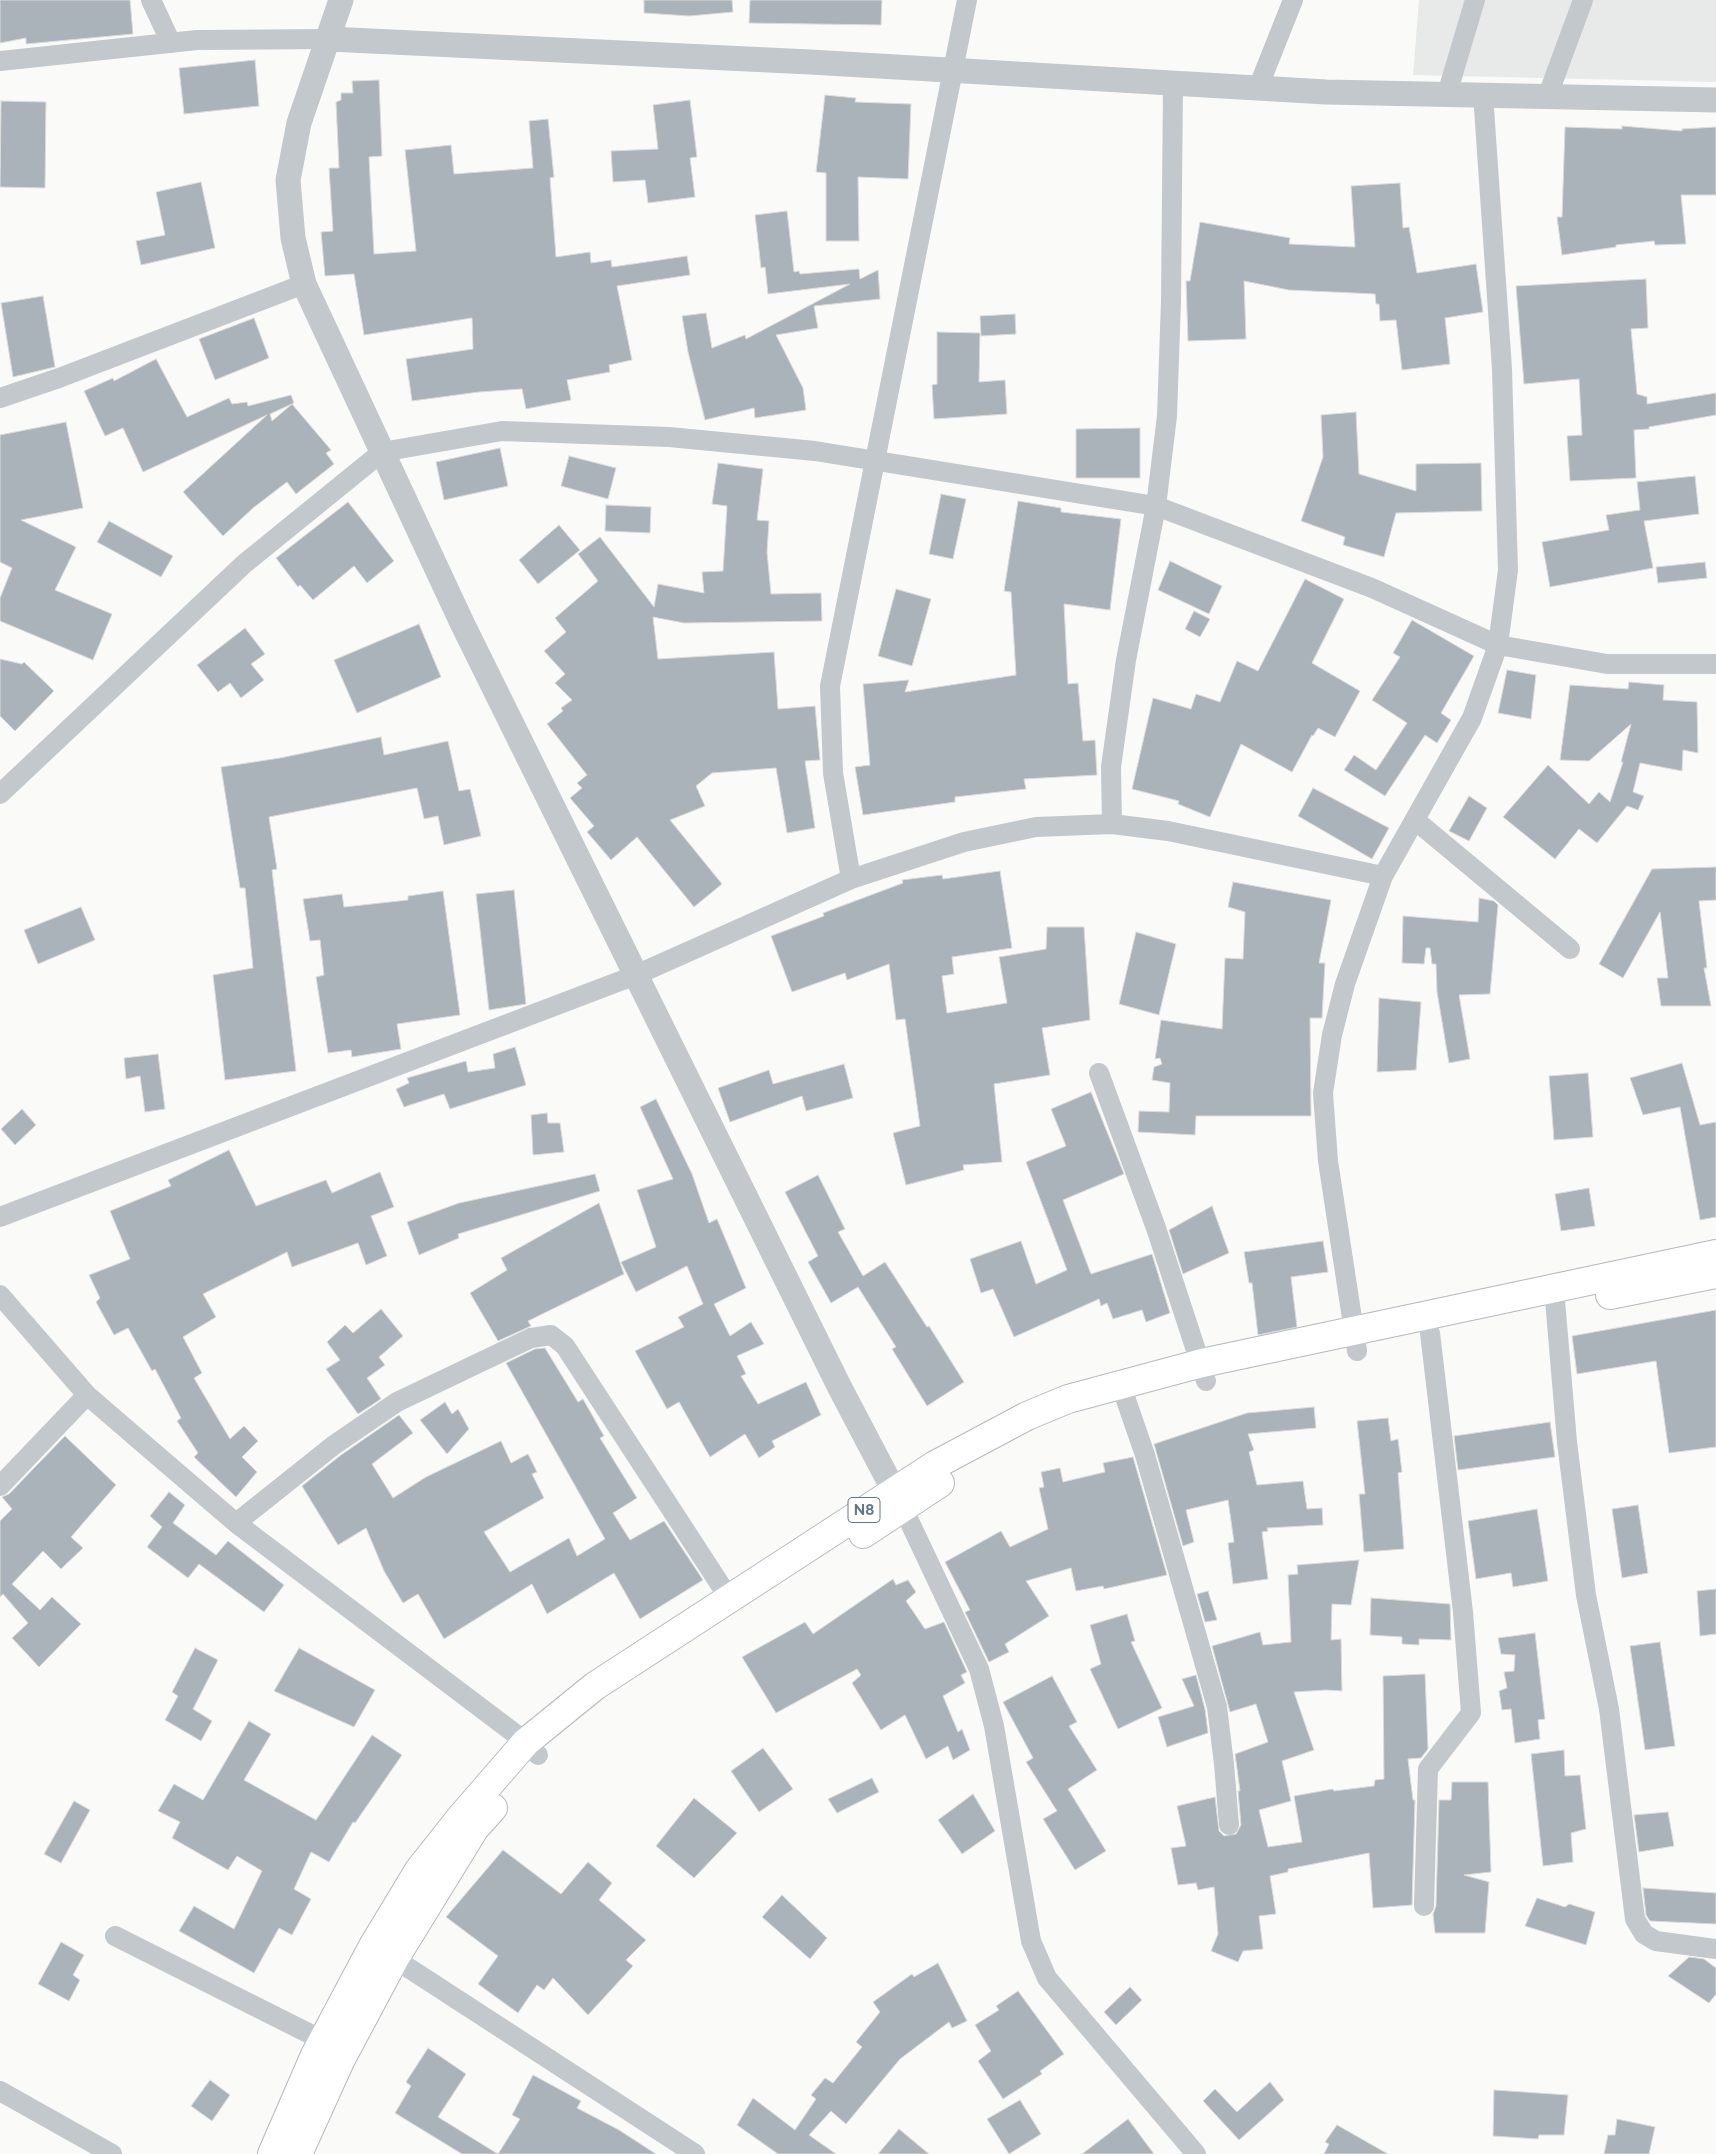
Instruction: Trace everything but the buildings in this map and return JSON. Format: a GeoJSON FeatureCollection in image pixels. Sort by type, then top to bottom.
{"type":"FeatureCollection","features":[{"type":"Feature","properties":{"kind":"highway","name":"N8"},"geometry":{"type":"LineString","coordinates":[[1355,1341],[1430,1333],[1716,1254]]}},
{"type":"Feature","properties":{"kind":"highway","name":"N8"},"geometry":{"type":"LineString","coordinates":[[532,1749],[899,1499],[936,1464],[1027,1416],[1068,1399],[1355,1341],[1556,1297],[1716,1274]]}},
{"type":"Feature","properties":{"kind":"highway","name":"N8"},"geometry":{"type":"LineString","coordinates":[[272,2154],[334,2046],[384,1952],[532,1749],[595,1686],[728,1598],[899,1499],[994,1450],[1036,1430],[1204,1372]]}},
{"type":"Feature","properties":{"kind":"highway","name":"N8"},"geometry":{"type":"LineString","coordinates":[[298,2154],[334,2046]]}},
{"type":"Feature","properties":{"kind":"street"},"geometry":{"type":"LineString","coordinates":[[151,0],[171,43]]}},
{"type":"Feature","properties":{"kind":"street"},"geometry":{"type":"LineString","coordinates":[[341,0],[299,123],[288,180],[293,238],[304,284],[463,625],[839,1386],[899,1499],[979,1669],[994,1726],[1031,1940],[1047,1978],[1196,2154]]}},
{"type":"Feature","properties":{"kind":"street"},"geometry":{"type":"LineString","coordinates":[[851,878],[833,773],[830,686],[967,0]]}},
{"type":"Feature","properties":{"kind":"street"},"geometry":{"type":"LineString","coordinates":[[1258,88],[1293,0]]}},
{"type":"Feature","properties":{"kind":"street"},"geometry":{"type":"LineString","coordinates":[[1448,94],[1475,0]]}},
{"type":"Feature","properties":{"kind":"street"},"geometry":{"type":"LineString","coordinates":[[1548,95],[1583,0]]}},
{"type":"Feature","properties":{"kind":"street"},"geometry":{"type":"LineString","coordinates":[[0,61],[197,40],[329,39],[952,70],[1258,88],[1716,100]]}},
{"type":"Feature","properties":{"kind":"street"},"geometry":{"type":"LineString","coordinates":[[1112,824],[1111,766],[1126,660],[1156,506],[1167,416],[1171,301],[1173,84]]}},
{"type":"Feature","properties":{"kind":"street"},"geometry":{"type":"LineString","coordinates":[[1355,1341],[1328,1161],[1323,1093],[1332,1035],[1345,984],[1383,876],[1472,718],[1498,645],[1508,570],[1502,369],[1483,94]]}},
{"type":"Feature","properties":{"kind":"street"},"geometry":{"type":"LineString","coordinates":[[0,398],[59,378],[304,284]]}},
{"type":"Feature","properties":{"kind":"street"},"geometry":{"type":"LineString","coordinates":[[0,794],[244,564],[382,452],[502,431],[670,437],[876,459],[1156,506],[1372,588],[1498,645],[1607,664],[1716,664]]}},
{"type":"Feature","properties":{"kind":"street"},"geometry":{"type":"LineString","coordinates":[[1415,820],[1570,949]]}},
{"type":"Feature","properties":{"kind":"street"},"geometry":{"type":"LineString","coordinates":[[0,1217],[636,975],[851,878],[964,842],[1036,827],[1112,824],[1168,831],[1383,876]]}},
{"type":"Feature","properties":{"kind":"street"},"geometry":{"type":"LineString","coordinates":[[1099,1073],[1156,1228],[1204,1372]]}},
{"type":"Feature","properties":{"kind":"street"},"geometry":{"type":"LineString","coordinates":[[0,1296],[88,1395],[236,1523],[532,1749]]}},
{"type":"Feature","properties":{"kind":"street"},"geometry":{"type":"LineString","coordinates":[[1556,1297],[1568,1442],[1585,1586],[1609,1710],[1635,1919],[1644,1934],[1656,1942],[1716,1949]]}},
{"type":"Feature","properties":{"kind":"street"},"geometry":{"type":"LineString","coordinates":[[1424,1906],[1428,1769],[1471,1713],[1463,1612],[1430,1333]]}},
{"type":"Feature","properties":{"kind":"street"},"geometry":{"type":"LineString","coordinates":[[236,1523],[334,1445],[397,1402],[531,1338],[551,1335],[565,1346],[728,1598]]}},
{"type":"Feature","properties":{"kind":"street"},"geometry":{"type":"LineString","coordinates":[[0,1486],[88,1395]]}},
{"type":"Feature","properties":{"kind":"street"},"geometry":{"type":"LineString","coordinates":[[1126,1400],[1146,1455],[1217,1707],[1224,1764],[1228,1825]]}},
{"type":"Feature","properties":{"kind":"street"},"geometry":{"type":"LineString","coordinates":[[115,1936],[334,2046]]}},
{"type":"Feature","properties":{"kind":"street"},"geometry":{"type":"LineString","coordinates":[[384,1952],[695,2154]]}},
{"type":"Feature","properties":{"kind":"street"},"geometry":{"type":"LineString","coordinates":[[0,2091],[112,2154]]}},
{"type":"Feature","properties":{"kind":"shaded area"},"geometry":{"type":"Polygon","coordinates":[[[1419,0],[1716,0],[1716,82],[1413,75],[1419,0]]]}}]}
